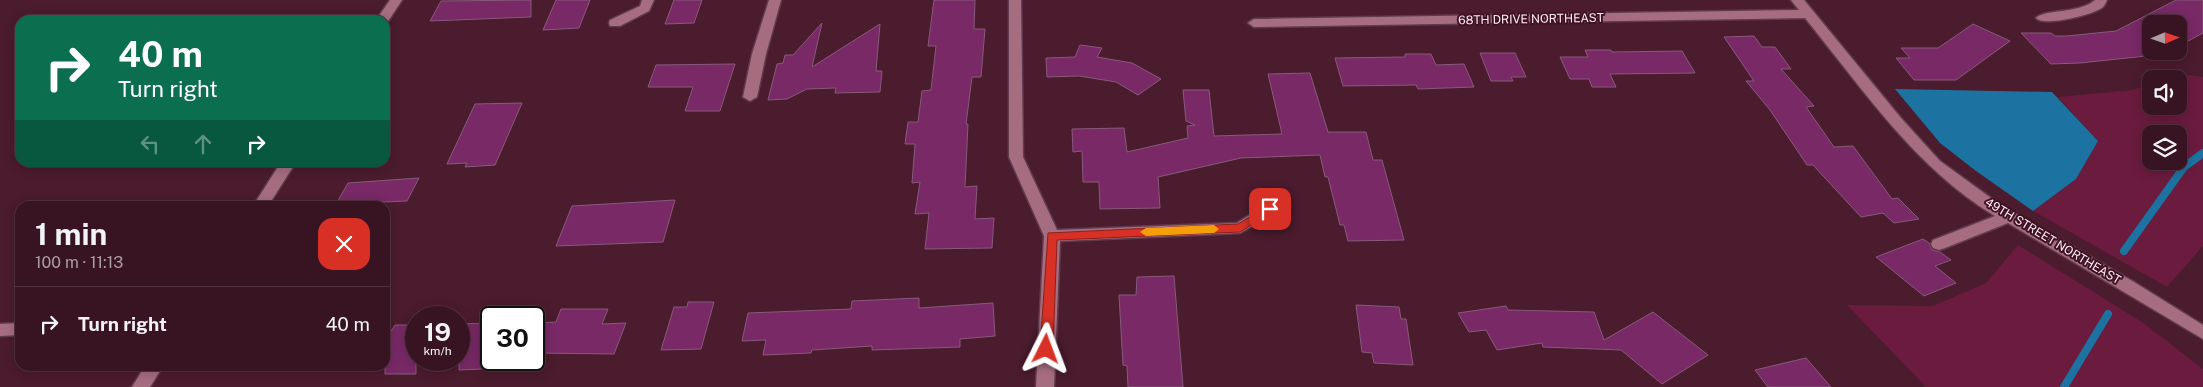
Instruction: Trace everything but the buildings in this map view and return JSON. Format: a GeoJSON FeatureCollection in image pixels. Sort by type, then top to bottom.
{"type":"FeatureCollection","features":[{"type":"Feature","properties":{"kind":"street"},"geometry":{"type":"LineString","coordinates":[[386,15],[396,0]]}},
{"type":"Feature","properties":{"kind":"street"},"geometry":{"type":"LineString","coordinates":[[615,23],[645,8],[648,0]]}},
{"type":"Feature","properties":{"kind":"street"},"geometry":{"type":"LineString","coordinates":[[750,97],[759,54],[775,0]]}},
{"type":"Feature","properties":{"kind":"street"},"geometry":{"type":"LineString","coordinates":[[1015,0],[1016,157],[1052,236],[1045,387]]}},
{"type":"Feature","properties":{"kind":"street","name":"49TH STREET NORTHEAST"},"geometry":{"type":"LineString","coordinates":[[1797,0],[1935,164],[2008,217],[2128,286],[2203,333]]}},
{"type":"Feature","properties":{"kind":"street"},"geometry":{"type":"LineString","coordinates":[[2042,18],[2065,17],[2083,13],[2100,4],[2101,0]]}},
{"type":"Feature","properties":{"kind":"street","name":"68TH DRIVE NORTHEAST"},"geometry":{"type":"LineString","coordinates":[[1254,23],[1807,14]]}},
{"type":"Feature","properties":{"kind":"street"},"geometry":{"type":"LineString","coordinates":[[263,201],[286,167]]}},
{"type":"Feature","properties":{"kind":"street"},"geometry":{"type":"LineString","coordinates":[[1052,236],[1240,228],[1270,209]]}},
{"type":"Feature","properties":{"kind":"street"},"geometry":{"type":"LineString","coordinates":[[1939,244],[2008,217]]}},
{"type":"Feature","properties":{"kind":"street"},"geometry":{"type":"LineString","coordinates":[[0,330],[15,329]]}},
{"type":"Feature","properties":{"kind":"street"},"geometry":{"type":"LineString","coordinates":[[141,387],[152,371]]}},
{"type":"Feature","properties":{"kind":"shaded area"},"geometry":{"type":"Polygon","coordinates":[[[2187,75],[2203,77],[2203,246],[2167,287],[2033,211],[2076,179],[2098,141],[2058,97],[2132,90],[2142,87],[2142,115],[2187,115],[2187,75]]]}},
{"type":"Feature","properties":{"kind":"shaded area"},"geometry":{"type":"Polygon","coordinates":[[[2018,245],[2142,322],[2203,369],[2203,387],[1926,387],[1847,305],[1933,306],[1986,283],[2018,245]]]}},
{"type":"Feature","properties":{"kind":"water"},"geometry":{"type":"Polygon","coordinates":[[[1895,89],[2052,92],[2098,141],[2076,179],[2033,211],[1940,143],[1895,89]]]}},
{"type":"Feature","properties":{"kind":"waterway"},"geometry":{"type":"LineString","coordinates":[[2124,251],[2184,167],[2203,153]]}},
{"type":"Feature","properties":{"kind":"waterway"},"geometry":{"type":"LineString","coordinates":[[2064,387],[2108,314]]}},
{"type":"Feature","properties":{"kind":"slow traffic"},"geometry":{"type":"LineString","coordinates":[[1146,232],[1214,229]]}},
{"type":"Feature","properties":{"kind":"route"},"geometry":{"type":"LineString","coordinates":[[1046,349],[1052,236],[1240,228],[1270,209]]}}]}
